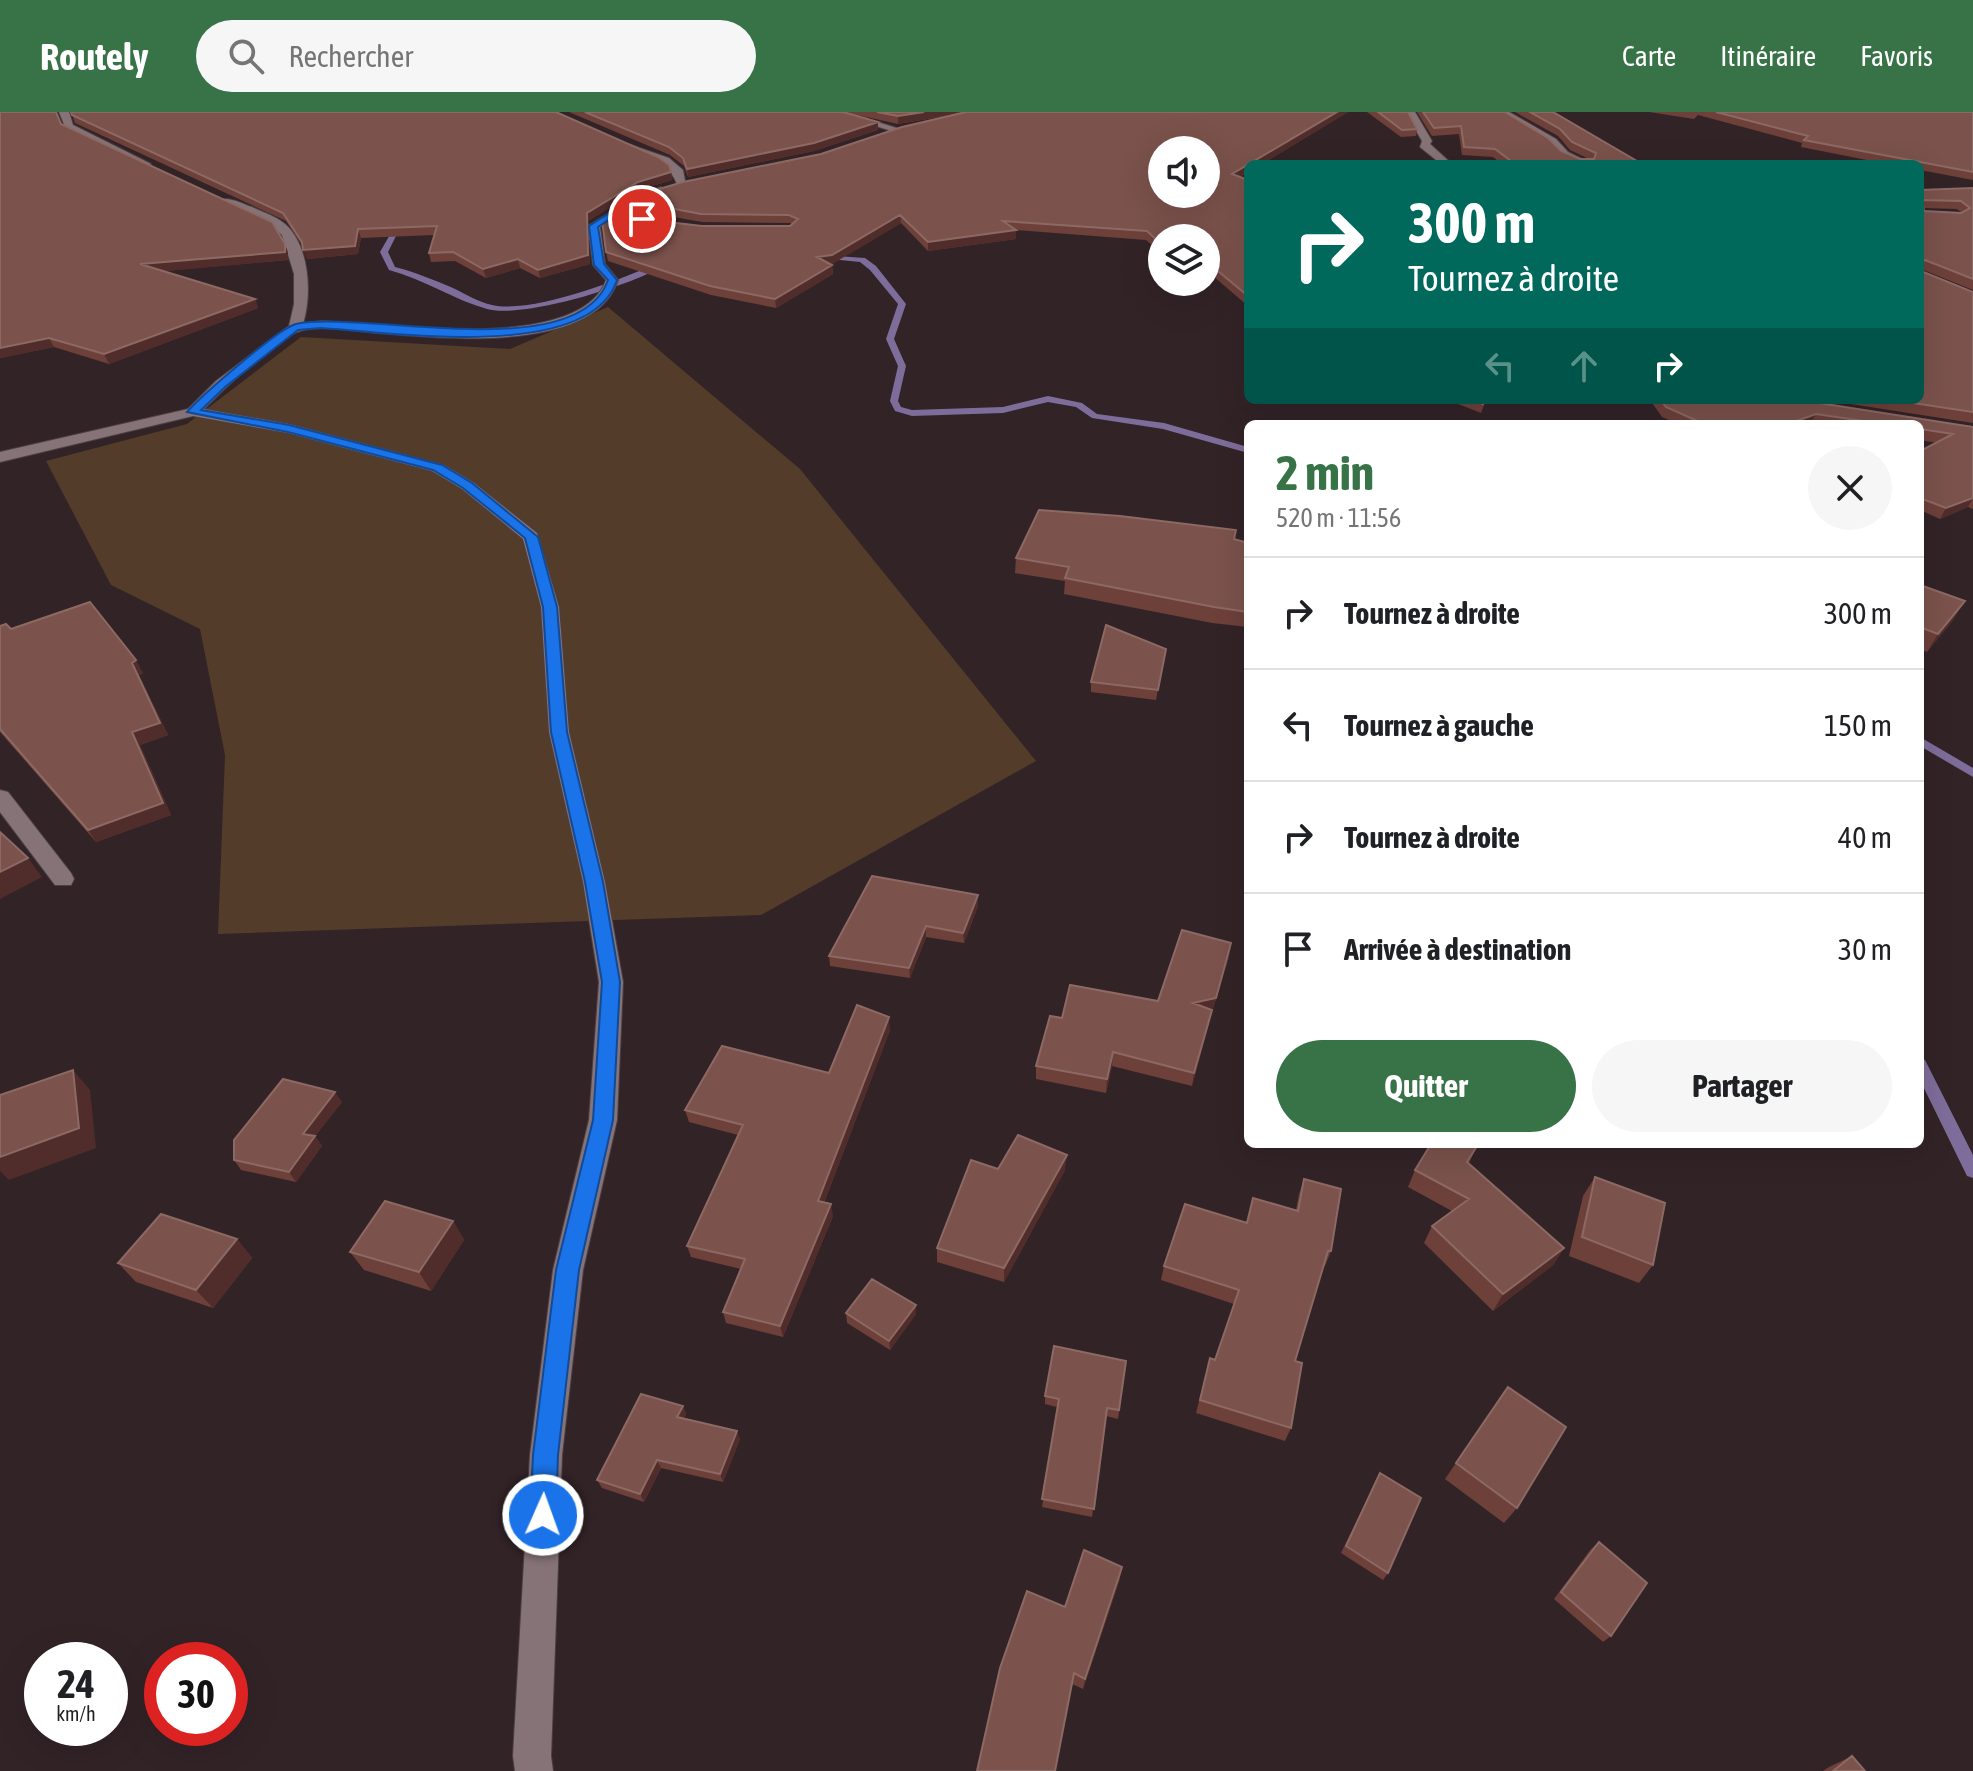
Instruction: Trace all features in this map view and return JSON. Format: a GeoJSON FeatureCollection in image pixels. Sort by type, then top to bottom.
{"type":"FeatureCollection","features":[{"type":"Feature","properties":{"kind":"street"},"geometry":{"type":"LineString","coordinates":[[64,112],[69,127],[153,167]]}},
{"type":"Feature","properties":{"kind":"street"},"geometry":{"type":"LineString","coordinates":[[835,112],[898,130]]}},
{"type":"Feature","properties":{"kind":"street"},"geometry":{"type":"LineString","coordinates":[[1410,112],[1427,141],[1424,145],[1442,160]]}},
{"type":"Feature","properties":{"kind":"street"},"geometry":{"type":"LineString","coordinates":[[1502,112],[1578,160]]}},
{"type":"Feature","properties":{"kind":"street"},"geometry":{"type":"LineString","coordinates":[[871,139],[911,127]]}},
{"type":"Feature","properties":{"kind":"street"},"geometry":{"type":"LineString","coordinates":[[295,327],[350,326],[472,335],[556,324],[583,313],[607,294],[612,280],[599,265],[594,226],[645,195],[687,183],[678,170],[665,160],[623,142]]}},
{"type":"Feature","properties":{"kind":"street"},"geometry":{"type":"LineString","coordinates":[[193,412],[221,384],[295,327],[301,315],[297,252],[281,226],[210,193]]}},
{"type":"Feature","properties":{"kind":"street"},"geometry":{"type":"LineString","coordinates":[[617,211],[632,217]]}},
{"type":"Feature","properties":{"kind":"street"},"geometry":{"type":"LineString","coordinates":[[0,457],[193,412],[289,429],[438,468],[468,486],[531,537],[550,607],[559,732],[594,882],[611,982],[603,1120],[568,1270],[546,1455],[532,1756],[534,1771]]}},
{"type":"Feature","properties":{"kind":"street"},"geometry":{"type":"LineString","coordinates":[[0,797],[63,879]]}},
{"type":"Feature","properties":{"kind":"shaded area"},"geometry":{"type":"Polygon","coordinates":[[[608,307],[800,469],[1036,761],[761,915],[218,934],[225,755],[200,629],[111,585],[46,461],[187,424],[301,337],[510,349],[608,307]]]}},
{"type":"Feature","properties":{"kind":"building"},"geometry":{"type":"Polygon","coordinates":[[[0,112],[56,112],[61,124],[272,222],[285,244],[285,252],[140,264],[255,299],[104,354],[49,338],[0,348],[0,112]]]}},
{"type":"Feature","properties":{"kind":"building"},"geometry":{"type":"Polygon","coordinates":[[[71,112],[556,112],[658,157],[669,165],[671,172],[638,182],[587,213],[588,255],[538,270],[518,259],[483,269],[453,252],[429,253],[437,226],[358,229],[355,246],[303,250],[302,242],[283,213],[71,112]]]}},
{"type":"Feature","properties":{"kind":"building"},"geometry":{"type":"Polygon","coordinates":[[[585,112],[843,112],[878,122],[814,143],[687,169],[683,158],[669,147],[585,112]]]}},
{"type":"Feature","properties":{"kind":"building"},"geometry":{"type":"Polygon","coordinates":[[[877,112],[924,112],[898,116],[877,112]]]}},
{"type":"Feature","properties":{"kind":"building"},"geometry":{"type":"Polygon","coordinates":[[[966,112],[1337,112],[1256,160],[1244,160],[1244,167],[1232,174],[1244,178],[1244,293],[1220,273],[1220,224],[1148,224],[1148,232],[1003,221],[1016,230],[928,242],[900,215],[832,255],[817,257],[832,265],[775,299],[710,286],[606,252],[602,220],[618,211],[659,221],[702,226],[790,226],[798,219],[789,215],[701,214],[633,201],[649,192],[683,182],[821,154],[902,127],[966,112]]]}},
{"type":"Feature","properties":{"kind":"building"},"geometry":{"type":"Polygon","coordinates":[[[1378,112],[1408,112],[1417,129],[1402,130],[1378,112]]]}},
{"type":"Feature","properties":{"kind":"building"},"geometry":{"type":"Polygon","coordinates":[[[1423,112],[1505,112],[1548,138],[1561,151],[1580,159],[1594,159],[1596,153],[1572,142],[1560,129],[1530,112],[1553,112],[1635,160],[1510,160],[1495,149],[1464,147],[1461,126],[1434,128],[1423,112]]]}},
{"type":"Feature","properties":{"kind":"building"},"geometry":{"type":"Polygon","coordinates":[[[1716,112],[1973,112],[1973,172],[1924,163],[1924,160],[1804,140],[1808,136],[1716,112]]]}},
{"type":"Feature","properties":{"kind":"building"},"geometry":{"type":"Polygon","coordinates":[[[1973,188],[1973,279],[1925,260],[1924,211],[1961,213],[1970,208],[1961,201],[1924,200],[1924,190],[1973,188]]]}},
{"type":"Feature","properties":{"kind":"building"},"geometry":{"type":"Polygon","coordinates":[[[1924,272],[1973,292],[1973,412],[1920,404],[1924,404],[1924,272]]]}},
{"type":"Feature","properties":{"kind":"building"},"geometry":{"type":"Polygon","coordinates":[[[1664,404],[1826,404],[1973,427],[1973,498],[1946,508],[1924,500],[1924,449],[1953,434],[1924,430],[1924,420],[1857,420],[1816,414],[1799,420],[1695,420],[1664,404]]]}},
{"type":"Feature","properties":{"kind":"building"},"geometry":{"type":"Polygon","coordinates":[[[1039,510],[1236,530],[1234,539],[1244,542],[1244,611],[1065,578],[1069,567],[1016,558],[1039,510]]]}},
{"type":"Feature","properties":{"kind":"building"},"geometry":{"type":"Polygon","coordinates":[[[1924,586],[1965,601],[1938,634],[1924,629],[1924,586]]]}},
{"type":"Feature","properties":{"kind":"building"},"geometry":{"type":"Polygon","coordinates":[[[90,602],[136,660],[132,663],[160,723],[132,732],[163,803],[88,830],[0,729],[0,626],[6,624],[11,629],[90,602]]]}},
{"type":"Feature","properties":{"kind":"building"},"geometry":{"type":"Polygon","coordinates":[[[1106,625],[1166,649],[1158,690],[1091,682],[1106,625]]]}},
{"type":"Feature","properties":{"kind":"building"},"geometry":{"type":"Polygon","coordinates":[[[0,832],[28,858],[0,872],[0,832]]]}},
{"type":"Feature","properties":{"kind":"building"},"geometry":{"type":"Polygon","coordinates":[[[872,876],[978,895],[963,933],[926,926],[909,968],[829,956],[872,876]]]}},
{"type":"Feature","properties":{"kind":"building"},"geometry":{"type":"Polygon","coordinates":[[[1182,930],[1231,943],[1216,998],[1193,1003],[1212,1010],[1194,1073],[1113,1052],[1107,1079],[1036,1066],[1050,1016],[1062,1018],[1070,985],[1158,1001],[1182,930]]]}},
{"type":"Feature","properties":{"kind":"building"},"geometry":{"type":"Polygon","coordinates":[[[857,1005],[889,1017],[818,1201],[831,1204],[780,1326],[723,1312],[745,1259],[687,1246],[743,1125],[685,1110],[722,1046],[829,1073],[857,1005]]]}},
{"type":"Feature","properties":{"kind":"building"},"geometry":{"type":"Polygon","coordinates":[[[73,1070],[79,1128],[0,1157],[0,1095],[73,1070]]]}},
{"type":"Feature","properties":{"kind":"building"},"geometry":{"type":"Polygon","coordinates":[[[283,1079],[335,1092],[303,1134],[315,1136],[289,1172],[234,1160],[234,1140],[283,1079]]]}},
{"type":"Feature","properties":{"kind":"building"},"geometry":{"type":"Polygon","coordinates":[[[1018,1135],[1067,1155],[1004,1268],[937,1248],[971,1160],[998,1169],[1018,1135]]]}},
{"type":"Feature","properties":{"kind":"building"},"geometry":{"type":"Polygon","coordinates":[[[1429,1148],[1476,1148],[1467,1162],[1564,1248],[1503,1294],[1432,1226],[1469,1199],[1415,1170],[1429,1148]]]}},
{"type":"Feature","properties":{"kind":"building"},"geometry":{"type":"Polygon","coordinates":[[[1595,1177],[1665,1203],[1653,1265],[1582,1237],[1595,1177]]]}},
{"type":"Feature","properties":{"kind":"building"},"geometry":{"type":"Polygon","coordinates":[[[1304,1179],[1341,1189],[1331,1251],[1328,1251],[1295,1361],[1302,1363],[1291,1428],[1200,1400],[1210,1358],[1215,1360],[1239,1290],[1164,1266],[1185,1204],[1247,1223],[1253,1198],[1298,1211],[1304,1179]]]}},
{"type":"Feature","properties":{"kind":"building"},"geometry":{"type":"Polygon","coordinates":[[[385,1201],[453,1221],[419,1272],[350,1252],[385,1201]]]}},
{"type":"Feature","properties":{"kind":"building"},"geometry":{"type":"Polygon","coordinates":[[[161,1214],[237,1239],[196,1290],[118,1263],[161,1214]]]}},
{"type":"Feature","properties":{"kind":"building"},"geometry":{"type":"Polygon","coordinates":[[[872,1279],[916,1305],[889,1341],[846,1313],[872,1279]]]}},
{"type":"Feature","properties":{"kind":"building"},"geometry":{"type":"Polygon","coordinates":[[[1054,1346],[1126,1361],[1119,1410],[1107,1408],[1094,1509],[1042,1499],[1059,1399],[1045,1396],[1054,1346]]]}},
{"type":"Feature","properties":{"kind":"building"},"geometry":{"type":"Polygon","coordinates":[[[1508,1387],[1566,1427],[1517,1508],[1456,1463],[1508,1387]]]}},
{"type":"Feature","properties":{"kind":"building"},"geometry":{"type":"Polygon","coordinates":[[[641,1394],[683,1406],[677,1417],[737,1431],[720,1474],[657,1460],[640,1494],[597,1480],[641,1394]]]}},
{"type":"Feature","properties":{"kind":"building"},"geometry":{"type":"Polygon","coordinates":[[[1380,1473],[1421,1498],[1388,1573],[1346,1546],[1380,1473]]]}},
{"type":"Feature","properties":{"kind":"building"},"geometry":{"type":"Polygon","coordinates":[[[1599,1542],[1647,1583],[1611,1636],[1561,1592],[1599,1542]]]}},
{"type":"Feature","properties":{"kind":"building"},"geometry":{"type":"Polygon","coordinates":[[[1084,1550],[1122,1567],[1085,1679],[1074,1673],[1055,1771],[977,1771],[1000,1668],[1027,1591],[1065,1607],[1084,1550]]]}},
{"type":"Feature","properties":{"kind":"building"},"geometry":{"type":"Polygon","coordinates":[[[1852,1756],[1865,1771],[1833,1771],[1852,1756]]]}},
{"type":"Feature","properties":{"kind":"waterway"},"geometry":{"type":"LineString","coordinates":[[401,220],[384,252],[392,268],[429,280],[488,307],[502,309],[547,303],[601,288],[661,265]]}},
{"type":"Feature","properties":{"kind":"waterway"},"geometry":{"type":"LineString","coordinates":[[822,257],[862,260],[873,268],[902,304],[890,339],[902,366],[894,401],[898,409],[912,413],[1003,410],[1048,399],[1079,405],[1095,416],[1164,426],[1244,449]]}},
{"type":"Feature","properties":{"kind":"waterway"},"geometry":{"type":"LineString","coordinates":[[1924,743],[1973,773]]}},
{"type":"Feature","properties":{"kind":"waterway"},"geometry":{"type":"LineString","coordinates":[[1924,1072],[1973,1171]]}},
{"type":"Feature","properties":{"kind":"route"},"geometry":{"type":"LineString","coordinates":[[543,1515],[546,1455],[568,1270],[603,1120],[611,982],[594,882],[559,732],[550,607],[531,537],[468,486],[438,468],[289,429],[193,412],[221,384],[295,327],[321,325],[498,334],[556,324],[583,313],[597,305],[607,294],[612,280],[599,265],[594,226],[617,211],[642,219]]}}]}
